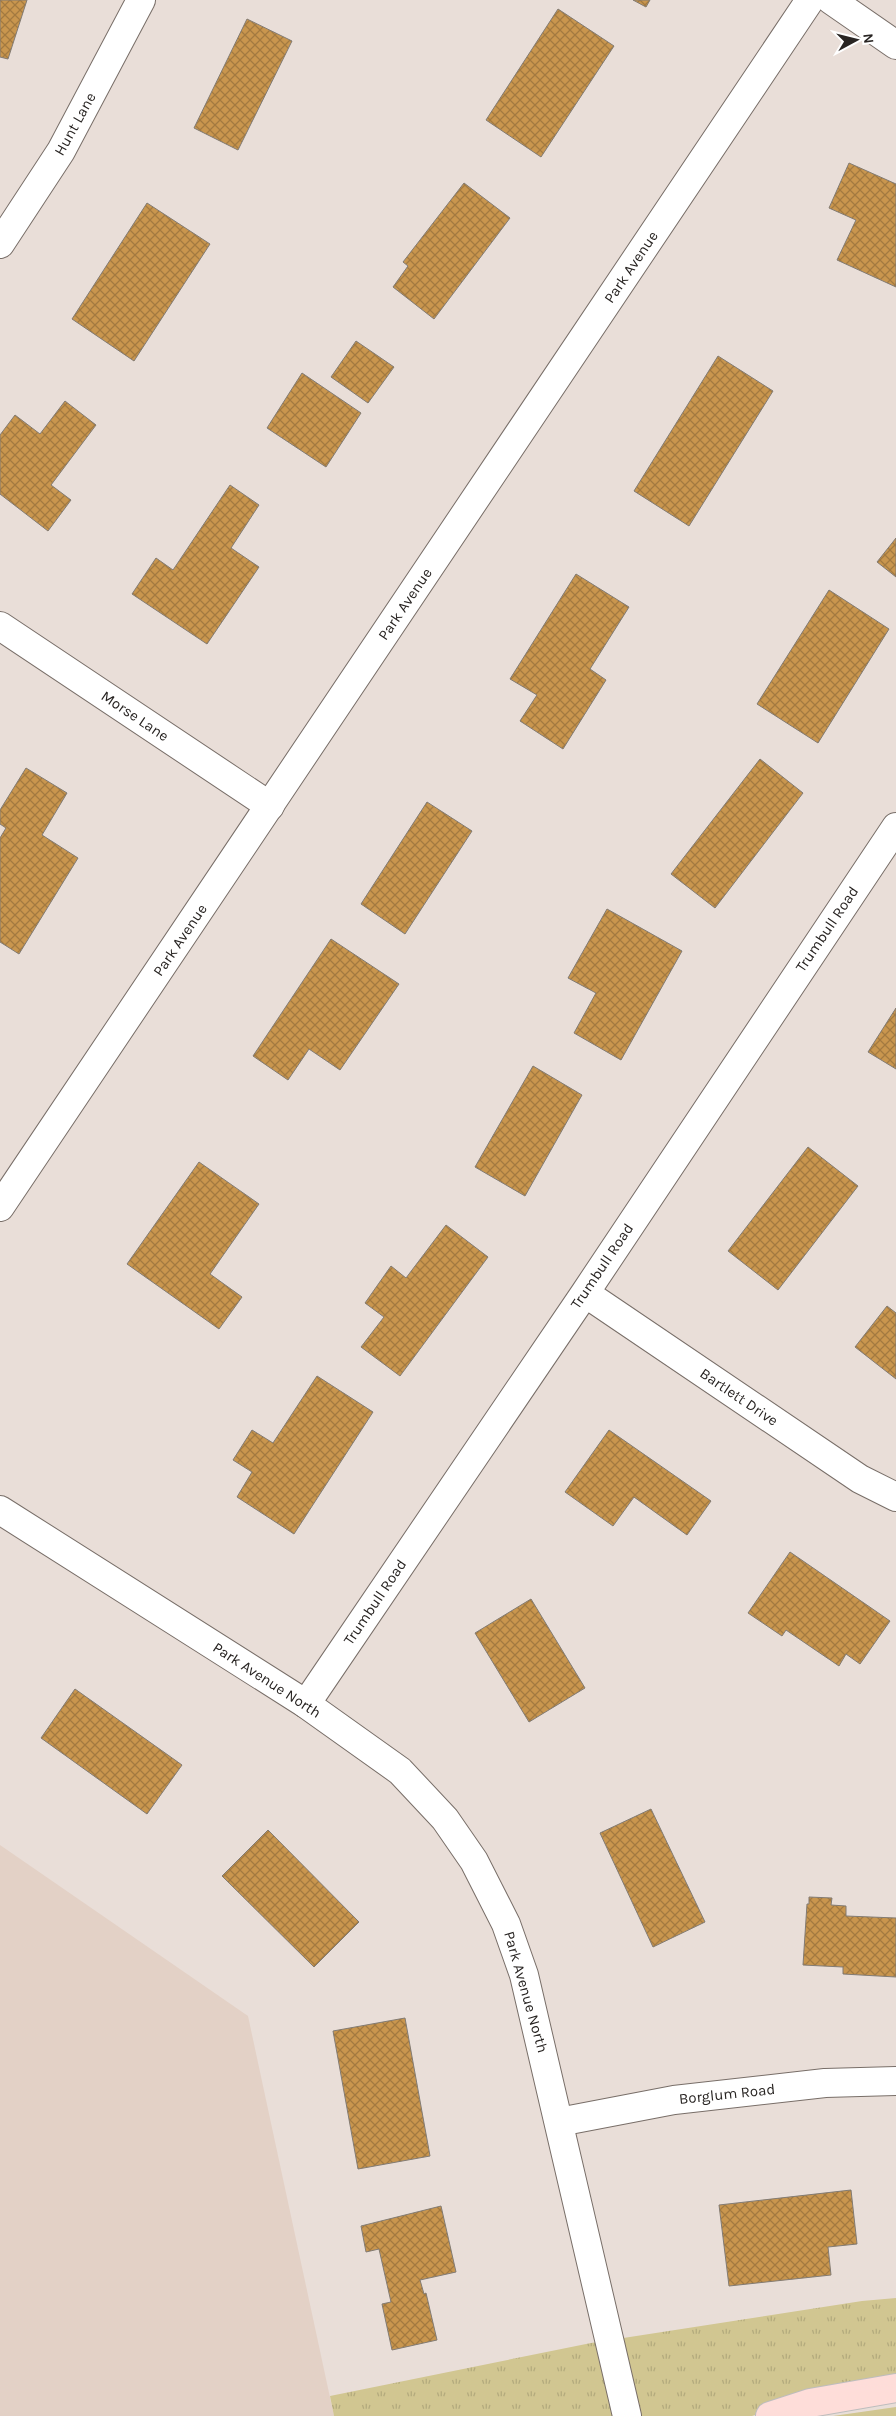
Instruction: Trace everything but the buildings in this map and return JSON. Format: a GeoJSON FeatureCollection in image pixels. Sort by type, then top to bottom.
{"type":"FeatureCollection","features":[{"type":"Feature","properties":{"kind":"main road"},"geometry":{"type":"LineString","coordinates":[[770,2416],[810,2403],[896,2388]]}},
{"type":"Feature","properties":{"kind":"street","name":"Hunt Lane"},"geometry":{"type":"LineString","coordinates":[[0,244],[61,151],[141,0]]}},
{"type":"Feature","properties":{"kind":"street","name":"Park Avenue"},"geometry":{"type":"LineString","coordinates":[[0,1207],[810,0]]}},
{"type":"Feature","properties":{"kind":"street"},"geometry":{"type":"LineString","coordinates":[[831,0],[896,45]]}},
{"type":"Feature","properties":{"kind":"street","name":"Morse Lane"},"geometry":{"type":"LineString","coordinates":[[0,626],[270,806]]}},
{"type":"Feature","properties":{"kind":"street","name":"Trumbull Road"},"geometry":{"type":"LineString","coordinates":[[306,1704],[585,1293],[896,827]]}},
{"type":"Feature","properties":{"kind":"street","name":"Bartlett Drive"},"geometry":{"type":"LineString","coordinates":[[585,1293],[860,1479],[896,1497]]}},
{"type":"Feature","properties":{"kind":"street","name":"Park Avenue North"},"geometry":{"type":"LineString","coordinates":[[0,1510],[306,1704],[400,1771],[445,1819],[474,1861],[506,1924],[524,1975],[560,2122],[627,2416]]}},
{"type":"Feature","properties":{"kind":"street","name":"Borglum Road"},"geometry":{"type":"LineString","coordinates":[[560,2122],[674,2100],[825,2083],[896,2081]]}},
{"type":"Feature","properties":{"kind":"shaded area"},"geometry":{"type":"Polygon","coordinates":[[[0,1845],[248,2016],[334,2416],[0,2416],[0,1845]]]}},
{"type":"Feature","properties":{"kind":"green space"},"geometry":{"type":"Polygon","coordinates":[[[896,2298],[896,2381],[810,2397],[752,2416],[334,2416],[330,2396],[591,2343],[862,2301],[896,2298]]]}},
{"type":"Feature","properties":{"kind":"green space"},"geometry":{"type":"Polygon","coordinates":[[[896,2407],[896,2416],[833,2416],[896,2407]]]}}]}
